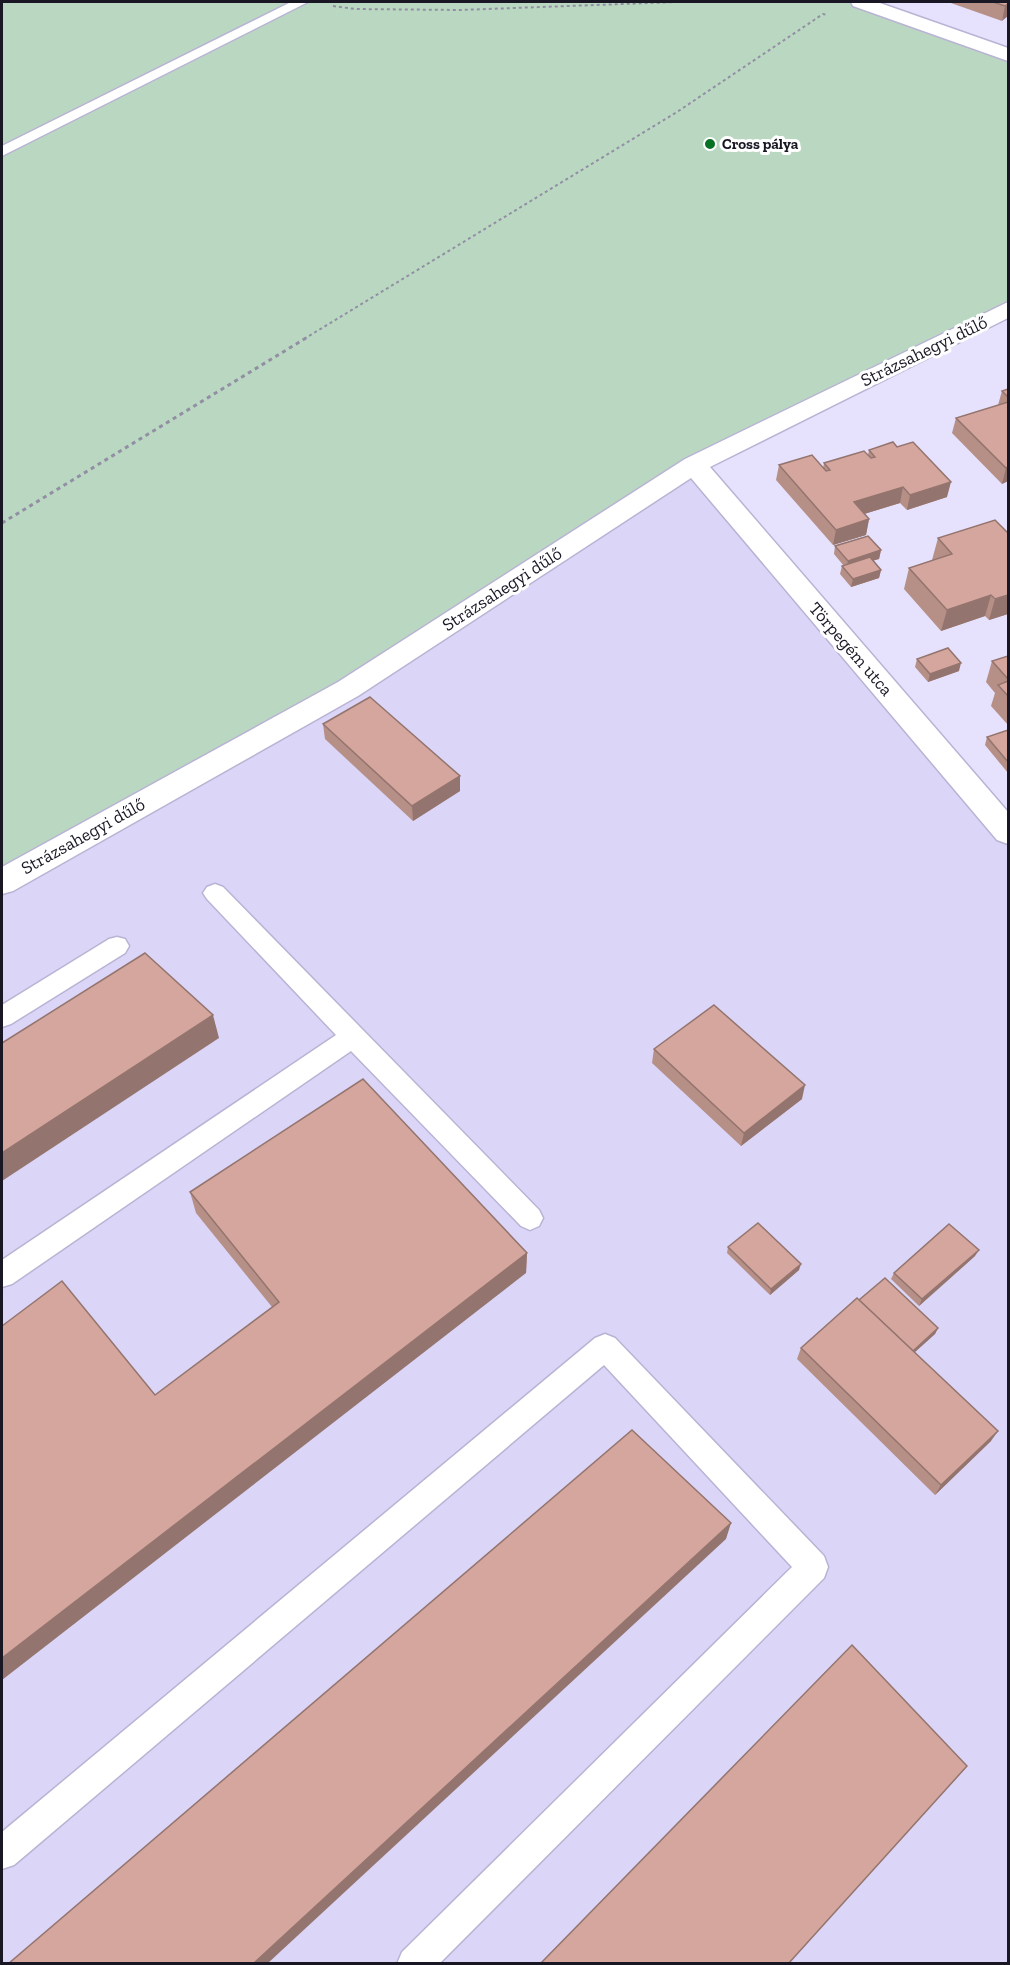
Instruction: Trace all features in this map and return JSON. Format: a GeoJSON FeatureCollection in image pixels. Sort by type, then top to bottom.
{"type":"FeatureCollection","features":[{"type":"Feature","properties":{"kind":"street"},"geometry":{"type":"LineString","coordinates":[[860,2],[1008,55]]}},
{"type":"Feature","properties":{"kind":"street","name":"Strázsahegyi dűlő"},"geometry":{"type":"LineString","coordinates":[[2,882],[348,689],[694,465],[1008,309]]}},
{"type":"Feature","properties":{"kind":"street","name":"Törpegém utca"},"geometry":{"type":"LineString","coordinates":[[694,465],[1008,832]]}},
{"type":"Feature","properties":{"kind":"lane"},"geometry":{"type":"LineString","coordinates":[[2,152],[301,2]]}},
{"type":"Feature","properties":{"kind":"lane"},"geometry":{"type":"LineString","coordinates":[[215,893],[530,1218]]}},
{"type":"Feature","properties":{"kind":"lane"},"geometry":{"type":"LineString","coordinates":[[2,1017],[117,945]]}},
{"type":"Feature","properties":{"kind":"lane"},"geometry":{"type":"LineString","coordinates":[[2,1275],[353,1037]]}},
{"type":"Feature","properties":{"kind":"lane"},"geometry":{"type":"LineString","coordinates":[[2,1853],[604,1347],[813,1567],[414,1964]]}},
{"type":"Feature","properties":{"kind":"path"},"geometry":{"type":"LineString","coordinates":[[325,4],[355,9],[460,10],[677,2]]}},
{"type":"Feature","properties":{"kind":"path"},"geometry":{"type":"LineString","coordinates":[[2,523],[676,112],[823,14]]}},
{"type":"Feature","properties":{"kind":"shaded area"},"geometry":{"type":"Polygon","coordinates":[[[694,465],[1008,845],[1008,1963],[2,1963],[2,895],[348,689],[694,465]]]}},
{"type":"Feature","properties":{"kind":"green space"},"geometry":{"type":"Polygon","coordinates":[[[2,2],[860,2],[1008,55],[1008,309],[694,465],[348,689],[2,870],[2,2]]]}},
{"type":"Feature","properties":{"kind":"building"},"geometry":{"type":"Polygon","coordinates":[[[993,2],[1008,2],[1008,4],[1005,6],[993,2]]]}},
{"type":"Feature","properties":{"kind":"building"},"geometry":{"type":"Polygon","coordinates":[[[1008,389],[1008,397],[1002,391],[1008,389]]]}},
{"type":"Feature","properties":{"kind":"building"},"geometry":{"type":"Polygon","coordinates":[[[1008,402],[1008,467],[1006,468],[956,418],[1008,402]]]}},
{"type":"Feature","properties":{"kind":"building"},"geometry":{"type":"Polygon","coordinates":[[[893,442],[897,447],[913,442],[951,482],[910,495],[903,487],[854,502],[869,519],[836,530],[779,465],[812,455],[826,471],[830,470],[824,463],[864,451],[871,458],[875,457],[869,450],[893,442]]]}},
{"type":"Feature","properties":{"kind":"building"},"geometry":{"type":"Polygon","coordinates":[[[995,520],[1008,533],[1008,595],[995,599],[991,595],[947,610],[909,568],[952,554],[938,538],[995,520]]]}},
{"type":"Feature","properties":{"kind":"building"},"geometry":{"type":"Polygon","coordinates":[[[868,536],[881,550],[848,561],[835,546],[868,536]]]}},
{"type":"Feature","properties":{"kind":"building"},"geometry":{"type":"Polygon","coordinates":[[[870,557],[881,570],[853,579],[842,566],[870,557]]]}},
{"type":"Feature","properties":{"kind":"building"},"geometry":{"type":"Polygon","coordinates":[[[948,648],[961,663],[930,674],[917,659],[948,648]]]}},
{"type":"Feature","properties":{"kind":"building"},"geometry":{"type":"Polygon","coordinates":[[[1008,656],[1008,679],[992,661],[1008,656]]]}},
{"type":"Feature","properties":{"kind":"building"},"geometry":{"type":"Polygon","coordinates":[[[1008,681],[1008,696],[998,685],[1008,681]]]}},
{"type":"Feature","properties":{"kind":"building"},"geometry":{"type":"Polygon","coordinates":[[[370,697],[460,776],[412,806],[323,724],[370,697]]]}},
{"type":"Feature","properties":{"kind":"building"},"geometry":{"type":"Polygon","coordinates":[[[1008,730],[1008,762],[987,737],[1008,730]]]}},
{"type":"Feature","properties":{"kind":"building"},"geometry":{"type":"Polygon","coordinates":[[[145,953],[213,1015],[2,1153],[2,1043],[145,953]]]}},
{"type":"Feature","properties":{"kind":"building"},"geometry":{"type":"Polygon","coordinates":[[[714,1005],[805,1085],[744,1133],[654,1049],[714,1005]]]}},
{"type":"Feature","properties":{"kind":"building"},"geometry":{"type":"Polygon","coordinates":[[[363,1079],[527,1253],[2,1658],[2,1326],[62,1281],[155,1395],[279,1302],[190,1192],[363,1079]]]}},
{"type":"Feature","properties":{"kind":"building"},"geometry":{"type":"Polygon","coordinates":[[[758,1223],[801,1264],[771,1289],[728,1247],[758,1223]]]}},
{"type":"Feature","properties":{"kind":"building"},"geometry":{"type":"Polygon","coordinates":[[[949,1224],[979,1250],[922,1299],[894,1273],[949,1224]]]}},
{"type":"Feature","properties":{"kind":"building"},"geometry":{"type":"Polygon","coordinates":[[[885,1278],[938,1328],[913,1351],[859,1300],[885,1278]]]}},
{"type":"Feature","properties":{"kind":"building"},"geometry":{"type":"Polygon","coordinates":[[[857,1298],[998,1431],[941,1485],[801,1348],[857,1298]]]}},
{"type":"Feature","properties":{"kind":"building"},"geometry":{"type":"Polygon","coordinates":[[[632,1430],[731,1523],[253,1964],[8,1964],[632,1430]]]}},
{"type":"Feature","properties":{"kind":"building"},"geometry":{"type":"Polygon","coordinates":[[[852,1645],[967,1766],[788,1964],[540,1964],[852,1645]]]}},
{"type":"Feature","properties":{"kind":"place","name":"Cross pálya"},"geometry":{"type":"Point","coordinates":[710,144]}}]}
